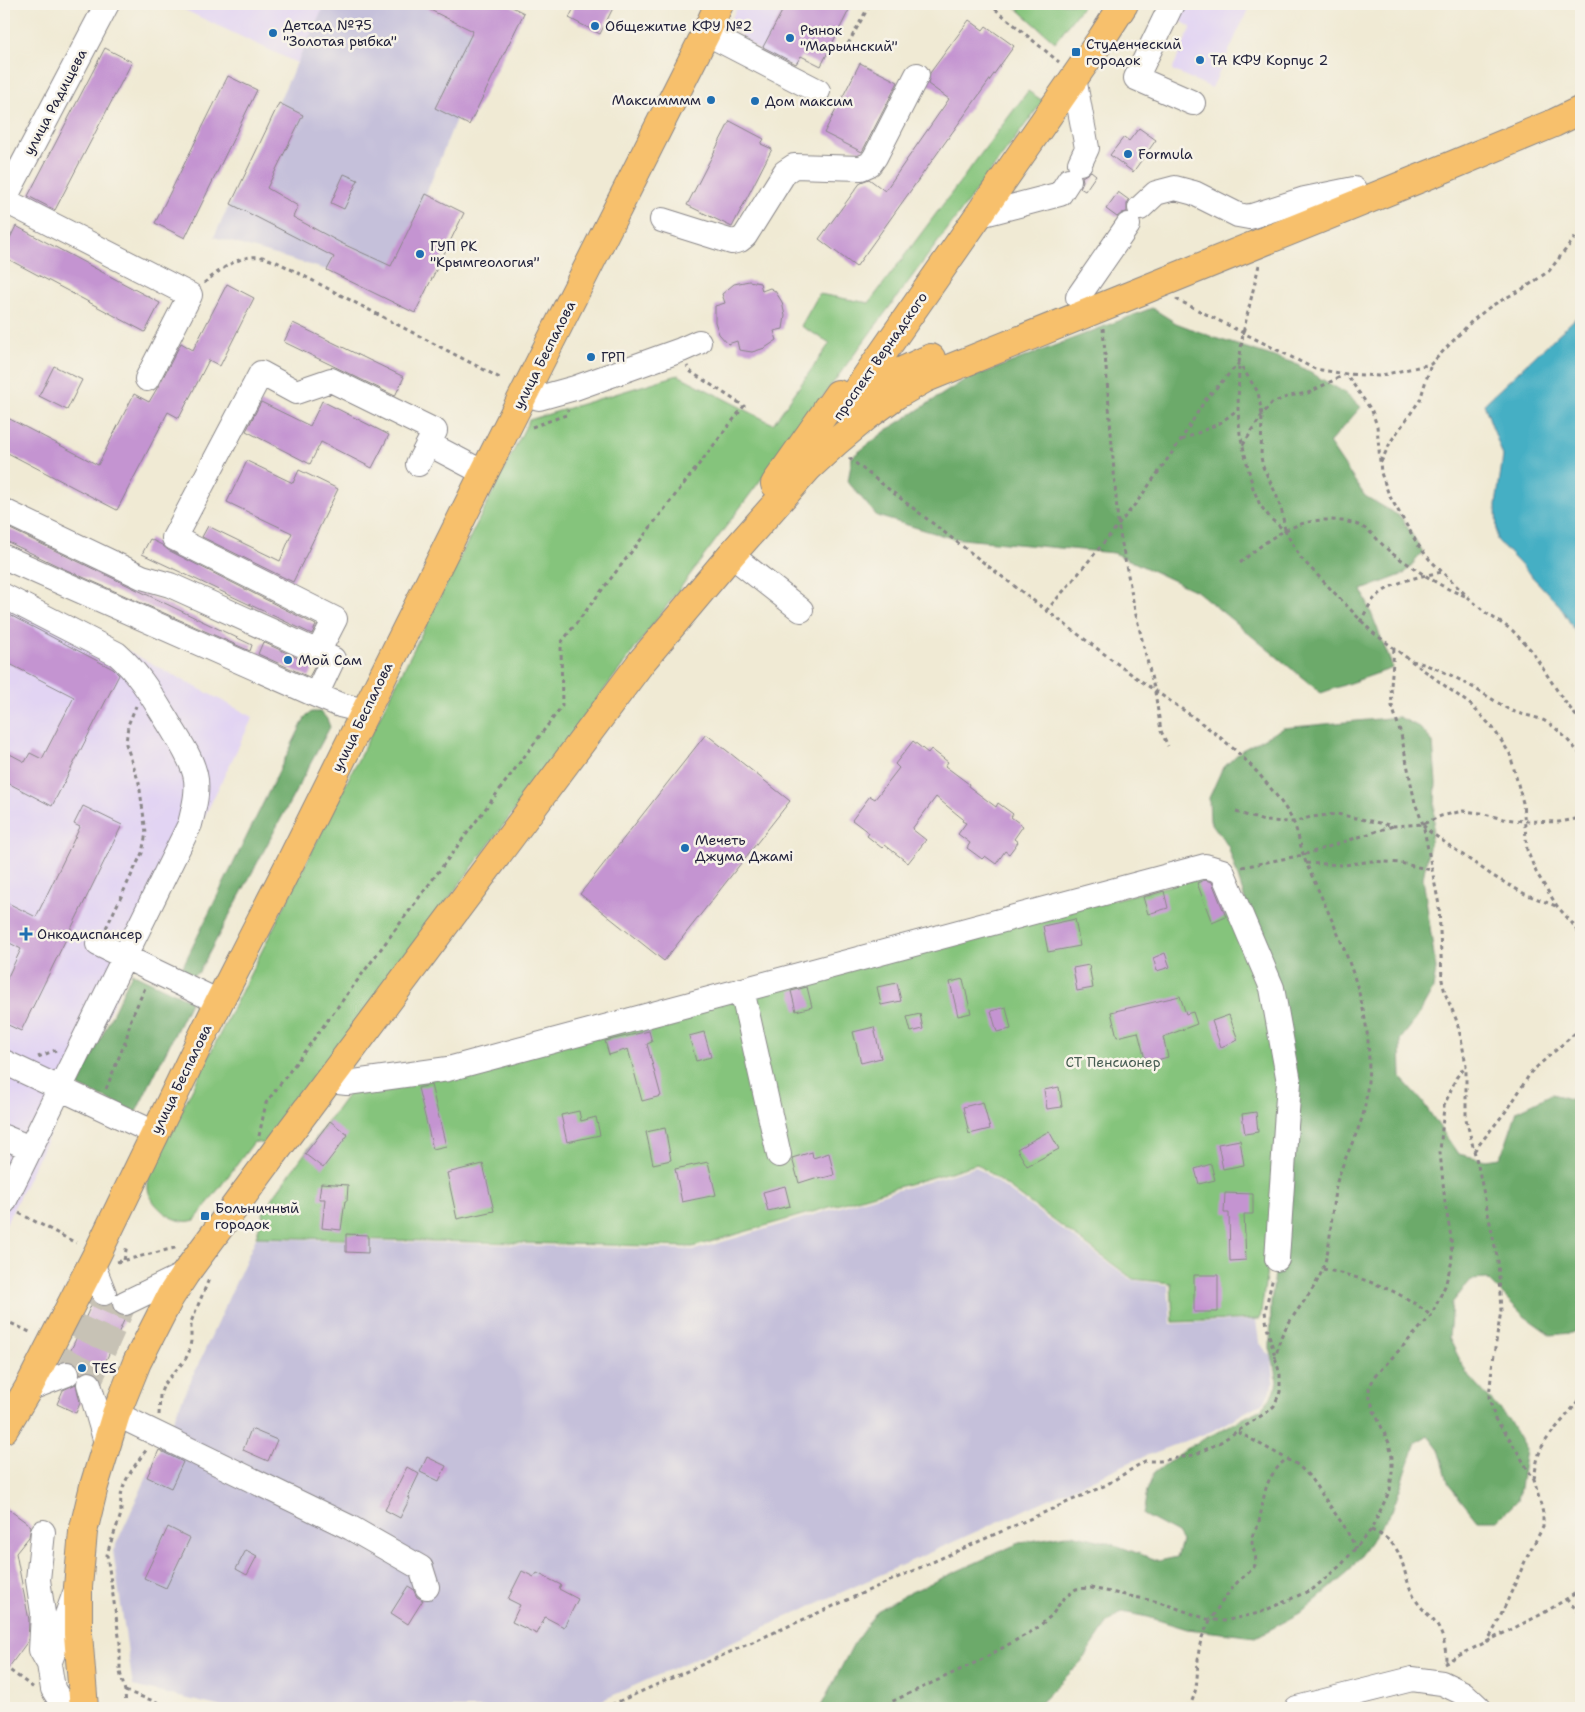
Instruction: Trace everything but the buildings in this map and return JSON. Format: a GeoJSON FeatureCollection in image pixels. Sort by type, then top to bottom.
{"type":"FeatureCollection","features":[{"type":"Feature","properties":{"kind":"main road","name":"улица Беспалова"},"geometry":{"type":"LineString","coordinates":[[4,1429],[28,1389],[95,1256],[219,1002],[706,34],[719,4]]}},
{"type":"Feature","properties":{"kind":"main road","name":"проспект Вернадского"},"geometry":{"type":"LineString","coordinates":[[783,495],[978,216],[1067,70],[1102,38],[1124,4]]}},
{"type":"Feature","properties":{"kind":"main road"},"geometry":{"type":"LineString","coordinates":[[827,408],[909,367],[1078,297],[1423,164],[1521,123],[1581,95]]}},
{"type":"Feature","properties":{"kind":"main road"},"geometry":{"type":"LineString","coordinates":[[84,1708],[78,1634],[79,1581],[83,1532],[94,1486],[116,1414],[137,1362],[157,1320],[198,1274],[329,1081],[642,661],[690,602],[783,495],[836,442],[867,416],[926,378],[1448,167],[1581,110]]}},
{"type":"Feature","properties":{"kind":"main road","name":"проспект Вернадского"},"geometry":{"type":"LineString","coordinates":[[690,602],[827,408],[978,216]]}},
{"type":"Feature","properties":{"kind":"street","name":"улица Радищева"},"geometry":{"type":"LineString","coordinates":[[4,200],[106,4]]}},
{"type":"Feature","properties":{"kind":"street"},"geometry":{"type":"LineString","coordinates":[[1172,4],[1136,78],[1193,103]]}},
{"type":"Feature","properties":{"kind":"street"},"geometry":{"type":"LineString","coordinates":[[706,34],[818,91]]}},
{"type":"Feature","properties":{"kind":"street"},"geometry":{"type":"LineString","coordinates":[[978,216],[1060,194],[1075,172],[1086,148],[1067,70]]}},
{"type":"Feature","properties":{"kind":"street"},"geometry":{"type":"LineString","coordinates":[[662,220],[732,242],[740,240],[745,236],[785,172],[794,166],[861,168],[870,164],[916,75]]}},
{"type":"Feature","properties":{"kind":"street"},"geometry":{"type":"LineString","coordinates":[[1078,297],[1134,217],[1156,193],[1175,188],[1194,193],[1238,215],[1249,217],[1305,199],[1354,189]]}},
{"type":"Feature","properties":{"kind":"street"},"geometry":{"type":"LineString","coordinates":[[4,200],[190,295],[146,379]]}},
{"type":"Feature","properties":{"kind":"street"},"geometry":{"type":"LineString","coordinates":[[524,394],[539,398],[575,388],[699,342]]}},
{"type":"Feature","properties":{"kind":"street"},"geometry":{"type":"LineString","coordinates":[[318,652],[335,619],[174,538],[261,373],[296,392],[331,380],[435,431],[418,464]]}},
{"type":"Feature","properties":{"kind":"street"},"geometry":{"type":"LineString","coordinates":[[429,444],[484,473]]}},
{"type":"Feature","properties":{"kind":"street"},"geometry":{"type":"LineString","coordinates":[[4,511],[150,581],[170,585],[333,660],[316,695]]}},
{"type":"Feature","properties":{"kind":"street"},"geometry":{"type":"LineString","coordinates":[[731,555],[801,610]]}},
{"type":"Feature","properties":{"kind":"street"},"geometry":{"type":"LineString","coordinates":[[4,557],[316,695],[340,705],[365,711]]}},
{"type":"Feature","properties":{"kind":"street"},"geometry":{"type":"LineString","coordinates":[[4,596],[117,654],[131,666],[186,752],[195,775],[196,804],[190,824],[30,1148],[8,1206]]}},
{"type":"Feature","properties":{"kind":"street"},"geometry":{"type":"LineString","coordinates":[[329,1081],[347,1083],[448,1069],[1205,866],[1222,871],[1272,988],[1289,1082],[1277,1259]]}},
{"type":"Feature","properties":{"kind":"street"},"geometry":{"type":"LineString","coordinates":[[98,944],[219,1002]]}},
{"type":"Feature","properties":{"kind":"street"},"geometry":{"type":"LineString","coordinates":[[742,990],[779,1155]]}},
{"type":"Feature","properties":{"kind":"street"},"geometry":{"type":"LineString","coordinates":[[4,1062],[155,1132]]}},
{"type":"Feature","properties":{"kind":"street"},"geometry":{"type":"LineString","coordinates":[[4,1137],[30,1148]]}},
{"type":"Feature","properties":{"kind":"street"},"geometry":{"type":"LineString","coordinates":[[95,1256],[104,1293]]}},
{"type":"Feature","properties":{"kind":"street"},"geometry":{"type":"LineString","coordinates":[[125,1303],[198,1274]]}},
{"type":"Feature","properties":{"kind":"street"},"geometry":{"type":"LineString","coordinates":[[28,1389],[67,1374]]}},
{"type":"Feature","properties":{"kind":"street"},"geometry":{"type":"LineString","coordinates":[[89,1384],[107,1446]]}},
{"type":"Feature","properties":{"kind":"street"},"geometry":{"type":"LineString","coordinates":[[116,1414],[351,1528],[421,1568],[427,1587]]}},
{"type":"Feature","properties":{"kind":"street"},"geometry":{"type":"LineString","coordinates":[[43,1532],[38,1580],[43,1612],[41,1650],[49,1664],[53,1689],[63,1705],[69,1708]]}},
{"type":"Feature","properties":{"kind":"street"},"geometry":{"type":"LineString","coordinates":[[49,1664],[68,1616],[79,1581]]}},
{"type":"Feature","properties":{"kind":"street"},"geometry":{"type":"LineString","coordinates":[[1297,1708],[1412,1679],[1442,1683],[1463,1693],[1478,1708]]}},
{"type":"Feature","properties":{"kind":"path"},"geometry":{"type":"LineString","coordinates":[[848,44],[870,4]]}},
{"type":"Feature","properties":{"kind":"path"},"geometry":{"type":"LineString","coordinates":[[989,4],[1067,70]]}},
{"type":"Feature","properties":{"kind":"path"},"geometry":{"type":"LineString","coordinates":[[1172,47],[1180,50]]}},
{"type":"Feature","properties":{"kind":"path"},"geometry":{"type":"LineString","coordinates":[[1380,463],[1391,441],[1420,400],[1431,364],[1490,306],[1526,287],[1549,271],[1581,230]]}},
{"type":"Feature","properties":{"kind":"path"},"geometry":{"type":"LineString","coordinates":[[190,295],[224,266],[242,259],[261,257],[277,262],[500,378]]}},
{"type":"Feature","properties":{"kind":"path"},"geometry":{"type":"LineString","coordinates":[[1260,263],[1243,333],[1239,363],[1238,409],[1243,445],[1253,488],[1260,505],[1271,519],[1285,531],[1301,558],[1360,622],[1471,705],[1493,728],[1510,754],[1523,803],[1527,850],[1536,872],[1556,906],[1572,923],[1581,937]]}},
{"type":"Feature","properties":{"kind":"path"},"geometry":{"type":"LineString","coordinates":[[1160,284],[1165,293],[1315,369],[1346,374],[1378,376],[1431,364]]}},
{"type":"Feature","properties":{"kind":"path"},"geometry":{"type":"LineString","coordinates":[[1102,325],[1118,524],[1135,610],[1155,692],[1161,730],[1168,746]]}},
{"type":"Feature","properties":{"kind":"path"},"geometry":{"type":"LineString","coordinates":[[258,1145],[266,1103],[562,706],[561,643],[744,406],[691,372],[678,351]]}},
{"type":"Feature","properties":{"kind":"path"},"geometry":{"type":"LineString","coordinates":[[1239,363],[1258,392],[1262,415],[1261,457],[1263,468],[1276,494],[1282,512],[1285,531]]}},
{"type":"Feature","properties":{"kind":"path"},"geometry":{"type":"LineString","coordinates":[[1046,611],[1141,496],[1181,440],[1205,400],[1239,363]]}},
{"type":"Feature","properties":{"kind":"path"},"geometry":{"type":"LineString","coordinates":[[1243,445],[1272,403],[1308,392],[1346,374]]}},
{"type":"Feature","properties":{"kind":"path"},"geometry":{"type":"LineString","coordinates":[[1346,374],[1372,411],[1377,426],[1381,473],[1389,495],[1418,545],[1430,560],[1469,598],[1486,613],[1512,630],[1531,650],[1562,698],[1581,722]]}},
{"type":"Feature","properties":{"kind":"path"},"geometry":{"type":"LineString","coordinates":[[1181,440],[1214,426],[1238,409]]}},
{"type":"Feature","properties":{"kind":"path"},"geometry":{"type":"LineString","coordinates":[[848,458],[1046,611],[1155,692],[1199,720],[1228,744],[1261,776],[1279,799],[1293,822],[1302,855],[1344,946],[1356,980],[1367,1028],[1370,1057],[1362,1118],[1338,1178],[1333,1201],[1328,1250],[1323,1269],[1311,1291],[1284,1331],[1275,1358]]}},
{"type":"Feature","properties":{"kind":"path"},"geometry":{"type":"LineString","coordinates":[[1240,563],[1263,543],[1285,531],[1308,522],[1326,519],[1349,522],[1364,527],[1387,549],[1424,575],[1452,592],[1469,598]]}},
{"type":"Feature","properties":{"kind":"path"},"geometry":{"type":"LineString","coordinates":[[1360,622],[1374,598],[1406,580],[1443,572]]}},
{"type":"Feature","properties":{"kind":"path"},"geometry":{"type":"LineString","coordinates":[[1394,649],[1391,677],[1392,706],[1401,734],[1415,804],[1423,824],[1438,906],[1444,993],[1456,1019],[1466,1065],[1466,1119],[1498,1261],[1501,1310],[1489,1397],[1495,1419],[1508,1436],[1534,1480],[1543,1513],[1543,1528],[1527,1556],[1487,1642]]}},
{"type":"Feature","properties":{"kind":"path"},"geometry":{"type":"LineString","coordinates":[[1409,660],[1431,665],[1492,698],[1517,714],[1539,718],[1564,736],[1581,755]]}},
{"type":"Feature","properties":{"kind":"path"},"geometry":{"type":"LineString","coordinates":[[98,944],[142,853],[146,833],[139,783],[126,744],[128,725],[144,684]]}},
{"type":"Feature","properties":{"kind":"path"},"geometry":{"type":"LineString","coordinates":[[1222,871],[1302,855],[1394,826],[1423,824],[1441,816],[1463,811],[1481,813],[1503,819],[1559,822],[1581,818]]}},
{"type":"Feature","properties":{"kind":"path"},"geometry":{"type":"LineString","coordinates":[[1236,812],[1264,821],[1293,822],[1311,817],[1338,814],[1394,826]]}},
{"type":"Feature","properties":{"kind":"path"},"geometry":{"type":"LineString","coordinates":[[1423,824],[1430,832],[1493,876],[1525,894],[1556,906]]}},
{"type":"Feature","properties":{"kind":"path"},"geometry":{"type":"LineString","coordinates":[[1306,863],[1344,865],[1372,861],[1400,863],[1431,870]]}},
{"type":"Feature","properties":{"kind":"path"},"geometry":{"type":"LineString","coordinates":[[99,1106],[126,1040],[131,1019],[153,970]]}},
{"type":"Feature","properties":{"kind":"path"},"geometry":{"type":"LineString","coordinates":[[1474,1151],[1510,1106],[1531,1072],[1542,1060],[1581,1028]]}},
{"type":"Feature","properties":{"kind":"path"},"geometry":{"type":"LineString","coordinates":[[878,1708],[979,1661],[1036,1630],[1052,1615],[1062,1600],[1076,1589],[1091,1588],[1159,1602],[1211,1620],[1224,1621],[1259,1613],[1313,1589],[1342,1564],[1371,1530],[1390,1490],[1392,1457],[1389,1443],[1374,1412],[1370,1388],[1376,1376],[1431,1316],[1445,1286],[1452,1261],[1451,1238],[1445,1203],[1440,1152],[1444,1106],[1456,1078],[1466,1065]]}},
{"type":"Feature","properties":{"kind":"path"},"geometry":{"type":"LineString","coordinates":[[8,1206],[95,1256],[182,1246]]}},
{"type":"Feature","properties":{"kind":"path"},"geometry":{"type":"LineString","coordinates":[[604,1708],[1106,1485],[1145,1461],[1160,1461],[1194,1455],[1220,1443],[1267,1412],[1277,1400],[1280,1392],[1280,1375],[1267,1327],[1265,1311],[1277,1259]]}},
{"type":"Feature","properties":{"kind":"path"},"geometry":{"type":"LineString","coordinates":[[1323,1269],[1349,1275],[1371,1283],[1421,1306],[1431,1316]]}},
{"type":"Feature","properties":{"kind":"path"},"geometry":{"type":"LineString","coordinates":[[4,1279],[6,1273]]}},
{"type":"Feature","properties":{"kind":"path"},"geometry":{"type":"LineString","coordinates":[[126,1708],[125,1691],[120,1672],[120,1643],[108,1555],[121,1514],[121,1497],[125,1483],[155,1433],[160,1395],[164,1384],[189,1352],[198,1274]]}},
{"type":"Feature","properties":{"kind":"path"},"geometry":{"type":"LineString","coordinates":[[4,1320],[32,1333]]}},
{"type":"Feature","properties":{"kind":"path"},"geometry":{"type":"LineString","coordinates":[[1534,1480],[1536,1464],[1542,1446],[1574,1409],[1581,1395]]}},
{"type":"Feature","properties":{"kind":"path"},"geometry":{"type":"LineString","coordinates":[[1237,1432],[1298,1464],[1309,1476],[1344,1526],[1356,1548]]}},
{"type":"Feature","properties":{"kind":"path"},"geometry":{"type":"LineString","coordinates":[[1188,1708],[1196,1693],[1198,1682],[1197,1661],[1201,1642],[1211,1620],[1238,1582],[1254,1566],[1256,1560],[1252,1538],[1259,1524],[1266,1489],[1270,1476],[1287,1458]]}},
{"type":"Feature","properties":{"kind":"path"},"geometry":{"type":"LineString","coordinates":[[1371,1530],[1383,1535],[1394,1546],[1402,1559],[1413,1595],[1441,1633],[1446,1647],[1446,1662]]}},
{"type":"Feature","properties":{"kind":"path"},"geometry":{"type":"LineString","coordinates":[[1412,1679],[1542,1614],[1581,1590]]}},
{"type":"Feature","properties":{"kind":"path"},"geometry":{"type":"LineString","coordinates":[[1566,1599],[1581,1614]]}},
{"type":"Feature","properties":{"kind":"path"},"geometry":{"type":"LineString","coordinates":[[125,1691],[174,1708]]}},
{"type":"Feature","properties":{"kind":"shaded area","name":"Детсад №75 \"Золотая рыбка\""},"geometry":{"type":"Polygon","coordinates":[[[172,4],[325,4],[297,63],[172,4]]]}},
{"type":"Feature","properties":{"kind":"shaded area"},"geometry":{"type":"Polygon","coordinates":[[[325,4],[506,4],[524,13],[469,125],[456,119],[426,194],[391,266],[341,242],[327,270],[214,237],[325,4]]]}},
{"type":"Feature","properties":{"kind":"shaded area","name":"Рынок \"Марьинский\""},"geometry":{"type":"Polygon","coordinates":[[[739,4],[853,4],[821,66],[801,56],[795,68],[761,52],[728,25],[739,4]]]}},
{"type":"Feature","properties":{"kind":"shaded area","name":"ТА КФУ Корпус 2"},"geometry":{"type":"Polygon","coordinates":[[[1186,4],[1250,5],[1212,88],[1172,70],[1191,27],[1179,20],[1186,4]]]}},
{"type":"Feature","properties":{"kind":"shaded area"},"geometry":{"type":"Polygon","coordinates":[[[4,586],[253,717],[4,1228],[4,586]]]}},
{"type":"Feature","properties":{"kind":"shaded area"},"geometry":{"type":"Polygon","coordinates":[[[976,1167],[1132,1280],[1168,1285],[1171,1324],[1256,1320],[1259,1342],[1272,1358],[1274,1382],[1265,1401],[1212,1431],[1135,1460],[585,1708],[226,1708],[133,1686],[113,1551],[256,1238],[695,1250],[976,1167]]]}},
{"type":"Feature","properties":{"kind":"green space"},"geometry":{"type":"Polygon","coordinates":[[[1012,4],[1084,4],[1055,42],[1012,4]]]}},
{"type":"Feature","properties":{"kind":"green space"},"geometry":{"type":"Polygon","coordinates":[[[1028,91],[1043,101],[266,1144],[254,1142],[195,1220],[178,1220],[161,1210],[150,1195],[148,1177],[529,420],[678,375],[773,424],[830,343],[801,326],[819,294],[869,303],[1028,91]]]}},
{"type":"Feature","properties":{"kind":"green space"},"geometry":{"type":"Polygon","coordinates":[[[1152,308],[1176,323],[1218,339],[1294,363],[1347,394],[1361,407],[1329,443],[1365,496],[1401,517],[1423,552],[1404,574],[1362,590],[1393,668],[1321,693],[1198,592],[1114,553],[951,538],[877,516],[848,482],[852,457],[887,430],[963,381],[1152,308]]]}},
{"type":"Feature","properties":{"kind":"green space"},"geometry":{"type":"Polygon","coordinates":[[[311,712],[321,712],[327,719],[330,727],[199,972],[192,976],[184,975],[182,968],[305,718],[311,712]]]}},
{"type":"Feature","properties":{"kind":"green space"},"geometry":{"type":"Polygon","coordinates":[[[1399,717],[1419,727],[1433,742],[1436,783],[1434,823],[1423,878],[1436,969],[1433,989],[1417,1018],[1400,1040],[1401,1078],[1422,1101],[1458,1154],[1486,1160],[1499,1158],[1506,1144],[1517,1111],[1552,1094],[1581,1102],[1581,1328],[1571,1333],[1551,1335],[1524,1316],[1487,1279],[1471,1280],[1452,1303],[1449,1338],[1467,1374],[1508,1419],[1526,1450],[1518,1500],[1498,1520],[1477,1520],[1449,1485],[1439,1449],[1428,1435],[1416,1443],[1393,1509],[1349,1572],[1301,1613],[1256,1637],[1187,1629],[1148,1617],[1122,1612],[1107,1624],[1081,1662],[1040,1703],[1031,1708],[820,1708],[853,1645],[877,1611],[909,1593],[1019,1543],[1072,1534],[1107,1542],[1159,1561],[1177,1557],[1182,1541],[1177,1533],[1143,1515],[1147,1491],[1154,1473],[1187,1448],[1261,1409],[1272,1396],[1277,1386],[1276,1372],[1270,1348],[1271,1302],[1298,1110],[1243,893],[1228,846],[1210,821],[1209,798],[1222,769],[1242,750],[1283,728],[1399,717]]]}},
{"type":"Feature","properties":{"kind":"green space","name":"СТ Пенсионер"},"geometry":{"type":"Polygon","coordinates":[[[1213,875],[1263,983],[1282,1077],[1272,1237],[1260,1319],[1173,1322],[1171,1283],[1133,1279],[977,1164],[693,1247],[256,1237],[265,1208],[353,1087],[1213,875]]]}},
{"type":"Feature","properties":{"kind":"green space"},"geometry":{"type":"Polygon","coordinates":[[[132,973],[191,1001],[136,1112],[78,1086],[132,973]]]}},
{"type":"Feature","properties":{"kind":"water"},"geometry":{"type":"Polygon","coordinates":[[[1581,313],[1581,641],[1560,606],[1497,540],[1496,505],[1503,456],[1484,404],[1581,313]]]}},
{"type":"Feature","properties":{"kind":"tunnel"},"geometry":{"type":"LineString","coordinates":[[67,1374],[104,1293]]}},
{"type":"Feature","properties":{"kind":"tunnel"},"geometry":{"type":"LineString","coordinates":[[89,1384],[125,1303]]}},
{"type":"Feature","properties":{"kind":"place","name":"Общежитие КФУ №2"},"geometry":{"type":"Point","coordinates":[595,26]}},
{"type":"Feature","properties":{"kind":"place","name":"Детсад №75 \"Золотая рыбка\""},"geometry":{"type":"Point","coordinates":[273,33]}},
{"type":"Feature","properties":{"kind":"place","name":"Рынок \"Марьинский\""},"geometry":{"type":"Point","coordinates":[790,38]}},
{"type":"Feature","properties":{"kind":"place","name":"Студенческий городок"},"geometry":{"type":"Point","coordinates":[1076,52]}},
{"type":"Feature","properties":{"kind":"place","name":"ТА КФУ Корпус 2"},"geometry":{"type":"Point","coordinates":[1200,60]}},
{"type":"Feature","properties":{"kind":"place","name":"Максимммм"},"geometry":{"type":"Point","coordinates":[711,100]}},
{"type":"Feature","properties":{"kind":"place","name":"Дом максим"},"geometry":{"type":"Point","coordinates":[755,101]}},
{"type":"Feature","properties":{"kind":"place","name":"Formula"},"geometry":{"type":"Point","coordinates":[1128,154]}},
{"type":"Feature","properties":{"kind":"place","name":"ГУП РК \"Крымгеология\""},"geometry":{"type":"Point","coordinates":[420,254]}},
{"type":"Feature","properties":{"kind":"place","name":"ГРП"},"geometry":{"type":"Point","coordinates":[591,357]}},
{"type":"Feature","properties":{"kind":"place","name":"Мой Сам"},"geometry":{"type":"Point","coordinates":[288,660]}},
{"type":"Feature","properties":{"kind":"place","name":"Мечеть Джума Джамі"},"geometry":{"type":"Point","coordinates":[685,848]}},
{"type":"Feature","properties":{"kind":"place","name":"Онкодиспансер"},"geometry":{"type":"Point","coordinates":[26,934]}},
{"type":"Feature","properties":{"kind":"place","name":"Больничный городок"},"geometry":{"type":"Point","coordinates":[205,1216]}},
{"type":"Feature","properties":{"kind":"place","name":"TES"},"geometry":{"type":"Point","coordinates":[82,1368]}}]}
